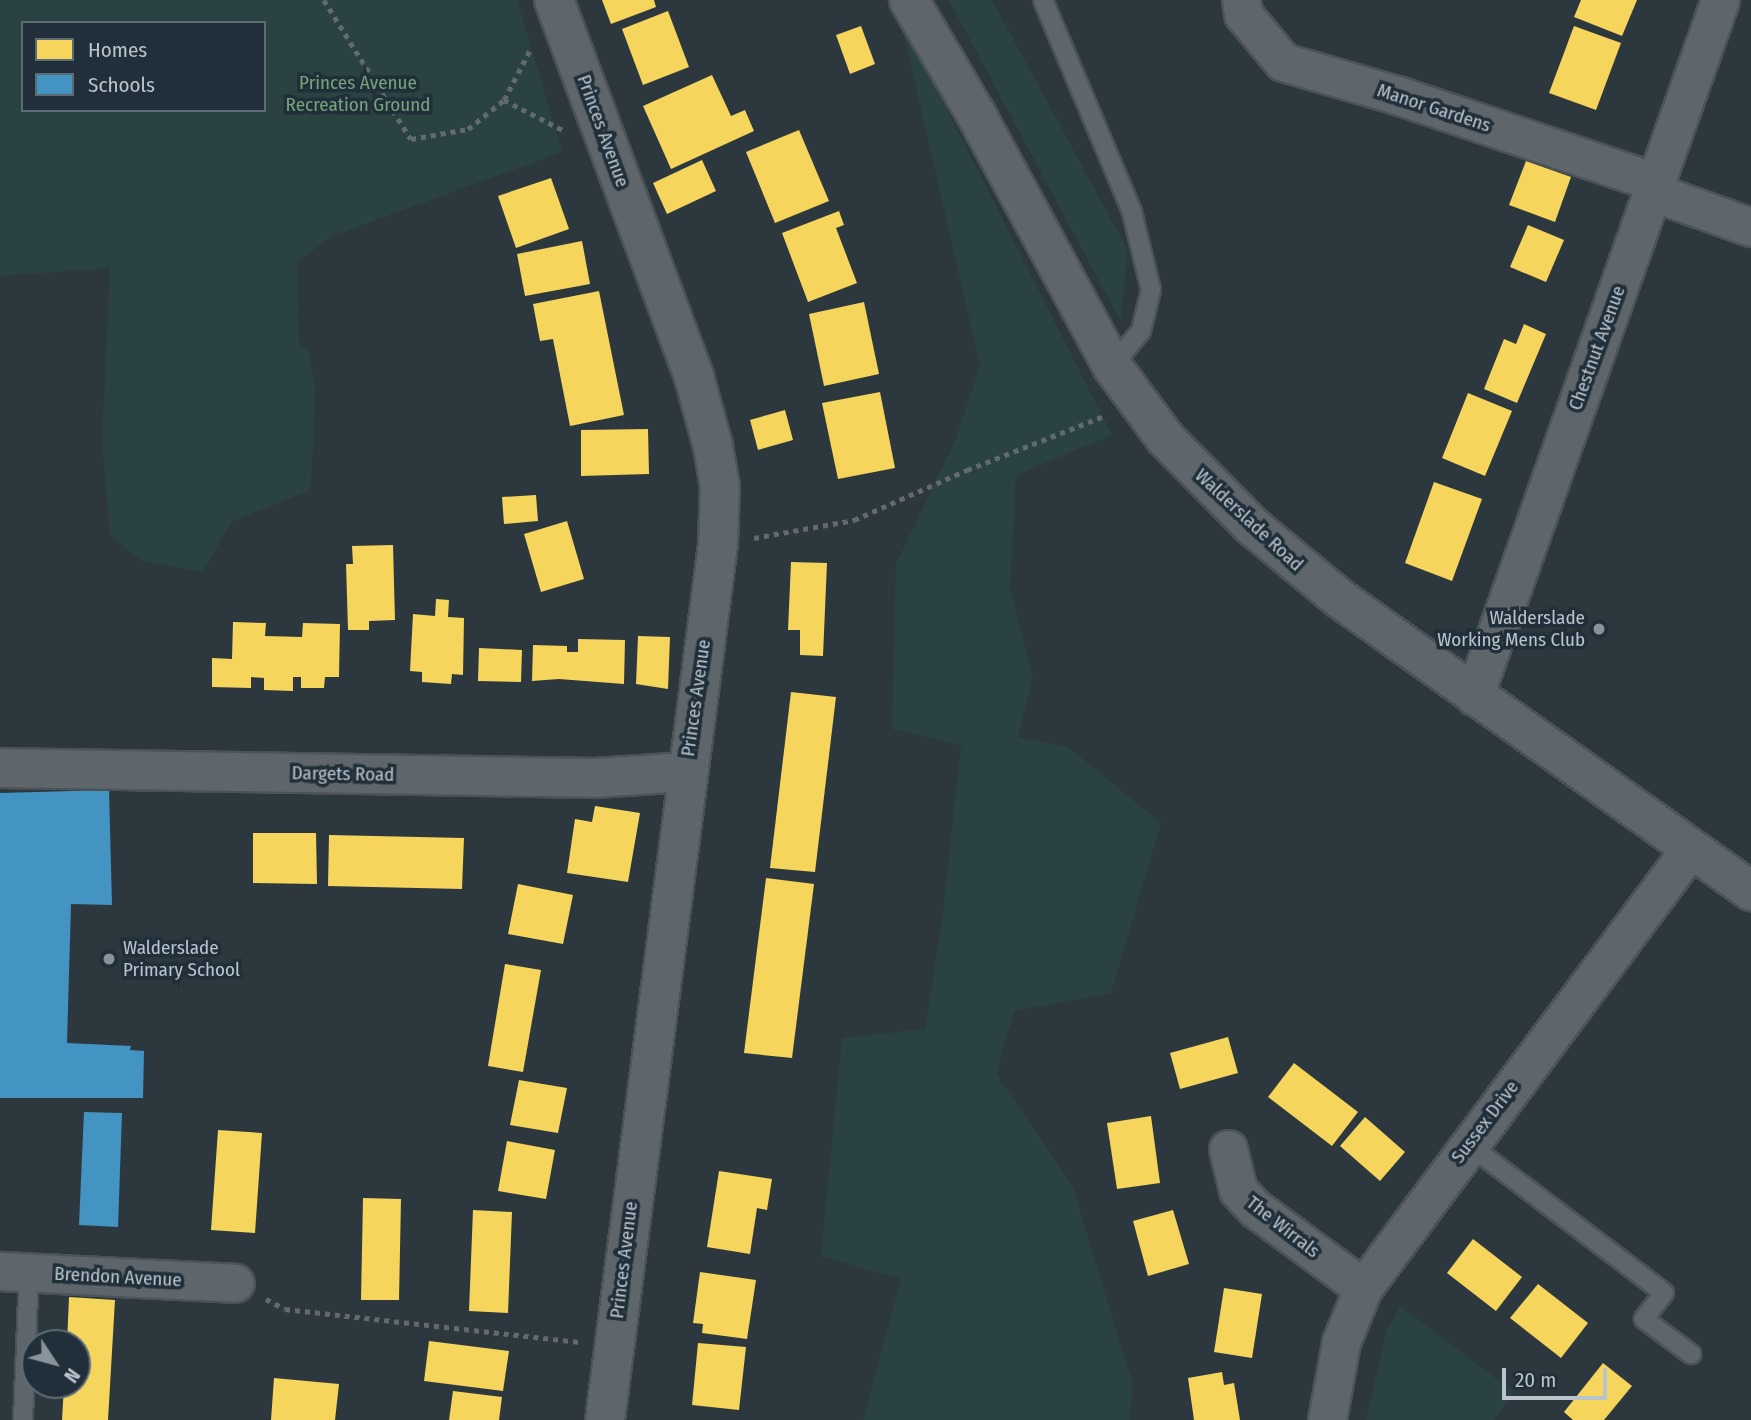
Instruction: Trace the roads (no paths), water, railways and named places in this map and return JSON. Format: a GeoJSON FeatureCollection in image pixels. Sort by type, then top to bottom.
{"type":"FeatureCollection","features":[{"type":"Feature","properties":{"kind":"street","name":"Princes Avenue"},"geometry":{"type":"LineString","coordinates":[[554,0],[694,377],[713,446],[720,487],[718,544],[686,772],[605,1420]]}},
{"type":"Feature","properties":{"kind":"street","name":"Walderslade Road"},"geometry":{"type":"LineString","coordinates":[[909,0],[977,116],[1112,366],[1165,438],[1252,526],[1339,598],[1751,891]]}},
{"type":"Feature","properties":{"kind":"street","name":"Manor Gardens"},"geometry":{"type":"LineString","coordinates":[[1241,0],[1243,14],[1283,62],[1400,96],[1654,187],[1751,227]]}},
{"type":"Feature","properties":{"kind":"street","name":"Chestnut Avenue"},"geometry":{"type":"LineString","coordinates":[[1474,696],[1720,0]]}},
{"type":"Feature","properties":{"kind":"street","name":"Dargets Road"},"geometry":{"type":"LineString","coordinates":[[0,768],[595,778],[686,772]]}},
{"type":"Feature","properties":{"kind":"street","name":"Sussex Drive"},"geometry":{"type":"LineString","coordinates":[[1327,1420],[1341,1342],[1363,1288],[1690,848]]}},
{"type":"Feature","properties":{"kind":"street","name":"The Wirrals"},"geometry":{"type":"LineString","coordinates":[[1228,1149],[1238,1191],[1363,1288]]}},
{"type":"Feature","properties":{"kind":"street","name":"Brendon Avenue"},"geometry":{"type":"LineString","coordinates":[[15,1272],[235,1283]]}},
{"type":"Feature","properties":{"kind":"lane"},"geometry":{"type":"LineString","coordinates":[[1043,0],[1132,212],[1151,290],[1141,331],[1112,366]]}},
{"type":"Feature","properties":{"kind":"lane"},"geometry":{"type":"LineString","coordinates":[[1468,1144],[1664,1293],[1644,1319],[1691,1354]]}},
{"type":"Feature","properties":{"kind":"lane"},"geometry":{"type":"LineString","coordinates":[[15,1272],[23,1420]]}},
{"type":"Feature","properties":{"kind":"place","name":"Walderslade Working Mens Club"},"geometry":{"type":"Point","coordinates":[1599,629]}},
{"type":"Feature","properties":{"kind":"place","name":"Walderslade Primary School"},"geometry":{"type":"Point","coordinates":[109,959]}},
{"type":"Feature","properties":{"kind":"park label","name":"Princes Avenue Recreation Ground"},"geometry":{"type":"Point","coordinates":[358,94]}}]}
